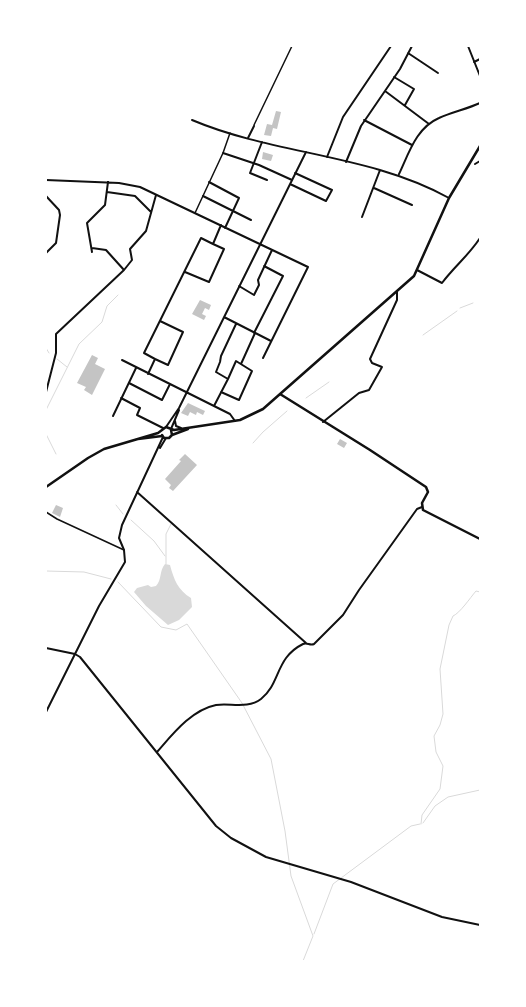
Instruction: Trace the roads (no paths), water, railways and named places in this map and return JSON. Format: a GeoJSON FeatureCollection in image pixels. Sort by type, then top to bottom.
{"type":"FeatureCollection","features":[{"type":"Feature","properties":{"kind":"street"},"geometry":{"type":"LineString","coordinates":[[248,138],[292,46]]}},
{"type":"Feature","properties":{"kind":"street"},"geometry":{"type":"LineString","coordinates":[[327,157],[343,117],[391,46]]}},
{"type":"Feature","properties":{"kind":"street"},"geometry":{"type":"LineString","coordinates":[[346,162],[358,130],[385,91],[412,46]]}},
{"type":"Feature","properties":{"kind":"street"},"geometry":{"type":"LineString","coordinates":[[468,46],[480,76]]}},
{"type":"Feature","properties":{"kind":"street"},"geometry":{"type":"LineString","coordinates":[[408,53],[438,73]]}},
{"type":"Feature","properties":{"kind":"street"},"geometry":{"type":"LineString","coordinates":[[474,62],[480,60]]}},
{"type":"Feature","properties":{"kind":"street"},"geometry":{"type":"LineString","coordinates":[[394,77],[414,89],[404,105]]}},
{"type":"Feature","properties":{"kind":"street"},"geometry":{"type":"LineString","coordinates":[[385,91],[429,124]]}},
{"type":"Feature","properties":{"kind":"street"},"geometry":{"type":"LineString","coordinates":[[399,175],[419,133],[429,124],[444,116],[480,103]]}},
{"type":"Feature","properties":{"kind":"street"},"geometry":{"type":"LineString","coordinates":[[192,120],[262,142],[399,175],[449,198]]}},
{"type":"Feature","properties":{"kind":"street"},"geometry":{"type":"LineString","coordinates":[[364,120],[412,146]]}},
{"type":"Feature","properties":{"kind":"street"},"geometry":{"type":"LineString","coordinates":[[195,213],[223,153],[230,133]]}},
{"type":"Feature","properties":{"kind":"street"},"geometry":{"type":"LineString","coordinates":[[262,142],[250,173],[267,180]]}},
{"type":"Feature","properties":{"kind":"street"},"geometry":{"type":"LineString","coordinates":[[46,487],[96,453],[113,445],[164,429],[182,429],[235,421],[260,411],[409,281],[417,270],[449,198],[480,146]]}},
{"type":"Feature","properties":{"kind":"street"},"geometry":{"type":"LineString","coordinates":[[172,435],[171,429],[179,408],[306,152]]}},
{"type":"Feature","properties":{"kind":"street"},"geometry":{"type":"LineString","coordinates":[[223,153],[259,164],[292,180]]}},
{"type":"Feature","properties":{"kind":"street"},"geometry":{"type":"LineString","coordinates":[[475,164],[480,161]]}},
{"type":"Feature","properties":{"kind":"street"},"geometry":{"type":"LineString","coordinates":[[362,216],[380,170]]}},
{"type":"Feature","properties":{"kind":"street"},"geometry":{"type":"LineString","coordinates":[[290,184],[326,201],[332,190],[295,173]]}},
{"type":"Feature","properties":{"kind":"street"},"geometry":{"type":"LineString","coordinates":[[46,180],[108,182],[132,185],[156,194],[308,267],[263,358]]}},
{"type":"Feature","properties":{"kind":"street"},"geometry":{"type":"LineString","coordinates":[[92,252],[87,223],[105,205],[108,182]]}},
{"type":"Feature","properties":{"kind":"street"},"geometry":{"type":"LineString","coordinates":[[209,182],[239,198],[225,228]]}},
{"type":"Feature","properties":{"kind":"street"},"geometry":{"type":"LineString","coordinates":[[374,188],[412,205]]}},
{"type":"Feature","properties":{"kind":"street"},"geometry":{"type":"LineString","coordinates":[[107,192],[135,196],[151,212]]}},
{"type":"Feature","properties":{"kind":"street"},"geometry":{"type":"LineString","coordinates":[[46,392],[56,353],[56,334],[124,270],[132,260],[130,249],[146,231],[156,194]]}},
{"type":"Feature","properties":{"kind":"street"},"geometry":{"type":"LineString","coordinates":[[46,196],[59,210],[60,215],[56,243],[46,253]]}},
{"type":"Feature","properties":{"kind":"street"},"geometry":{"type":"LineString","coordinates":[[203,196],[251,220]]}},
{"type":"Feature","properties":{"kind":"street"},"geometry":{"type":"LineString","coordinates":[[213,244],[221,225]]}},
{"type":"Feature","properties":{"kind":"street"},"geometry":{"type":"LineString","coordinates":[[160,321],[183,332],[168,365],[144,353],[201,238],[224,249],[209,282],[185,272]]}},
{"type":"Feature","properties":{"kind":"street"},"geometry":{"type":"LineString","coordinates":[[417,270],[442,283],[452,269],[469,255],[480,238]]}},
{"type":"Feature","properties":{"kind":"street"},"geometry":{"type":"LineString","coordinates":[[92,248],[106,250],[124,270]]}},
{"type":"Feature","properties":{"kind":"street"},"geometry":{"type":"LineString","coordinates":[[239,286],[254,295],[259,285],[258,280],[272,250]]}},
{"type":"Feature","properties":{"kind":"street"},"geometry":{"type":"LineString","coordinates":[[241,364],[282,276],[264,266]]}},
{"type":"Feature","properties":{"kind":"street"},"geometry":{"type":"LineString","coordinates":[[323,422],[358,393],[369,390],[379,374],[382,367],[372,363],[370,359],[396,300],[397,292]]}},
{"type":"Feature","properties":{"kind":"street"},"geometry":{"type":"LineString","coordinates":[[224,317],[271,341]]}},
{"type":"Feature","properties":{"kind":"street"},"geometry":{"type":"LineString","coordinates":[[228,378],[216,372],[221,356],[236,324]]}},
{"type":"Feature","properties":{"kind":"street"},"geometry":{"type":"LineString","coordinates":[[148,374],[155,359]]}},
{"type":"Feature","properties":{"kind":"street"},"geometry":{"type":"LineString","coordinates":[[122,360],[230,414],[235,421]]}},
{"type":"Feature","properties":{"kind":"street"},"geometry":{"type":"LineString","coordinates":[[214,406],[221,392],[236,362],[252,371],[239,400],[221,392]]}},
{"type":"Feature","properties":{"kind":"street"},"geometry":{"type":"LineString","coordinates":[[113,416],[136,368]]}},
{"type":"Feature","properties":{"kind":"street"},"geometry":{"type":"LineString","coordinates":[[129,383],[162,400],[170,384]]}},
{"type":"Feature","properties":{"kind":"street"},"geometry":{"type":"LineString","coordinates":[[280,394],[370,450],[427,488],[428,494],[422,503],[422,507],[426,512],[480,539]]}},
{"type":"Feature","properties":{"kind":"street"},"geometry":{"type":"LineString","coordinates":[[121,398],[140,408],[137,415],[164,429]]}},
{"type":"Feature","properties":{"kind":"street"},"geometry":{"type":"LineString","coordinates":[[46,712],[75,654],[125,562],[124,550],[119,538],[122,525],[159,449],[164,437],[164,429],[179,408]]}},
{"type":"Feature","properties":{"kind":"street"},"geometry":{"type":"LineString","coordinates":[[175,420],[176,426],[182,429]]}},
{"type":"Feature","properties":{"kind":"street"},"geometry":{"type":"LineString","coordinates":[[131,440],[156,436],[164,437],[190,428]]}},
{"type":"Feature","properties":{"kind":"street"},"geometry":{"type":"LineString","coordinates":[[156,436],[161,442]]}},
{"type":"Feature","properties":{"kind":"street"},"geometry":{"type":"LineString","coordinates":[[159,449],[164,437]]}},
{"type":"Feature","properties":{"kind":"street"},"geometry":{"type":"LineString","coordinates":[[138,492],[306,644],[310,645],[314,644],[342,618],[417,509],[422,507]]}},
{"type":"Feature","properties":{"kind":"street"},"geometry":{"type":"LineString","coordinates":[[46,512],[62,522],[124,550]]}},
{"type":"Feature","properties":{"kind":"street"},"geometry":{"type":"LineString","coordinates":[[157,752],[173,733],[202,711],[216,705],[243,705],[258,701],[268,692],[284,659],[306,644]]}},
{"type":"Feature","properties":{"kind":"street"},"geometry":{"type":"LineString","coordinates":[[46,648],[75,654],[82,659],[219,829],[260,854],[288,864],[340,878],[434,914],[480,925]]}},
{"type":"Feature","properties":{"kind":"waterway"},"geometry":{"type":"LineString","coordinates":[[46,410],[79,344],[102,322],[107,306],[118,295]]}},
{"type":"Feature","properties":{"kind":"waterway"},"geometry":{"type":"LineString","coordinates":[[460,308],[473,303]]}},
{"type":"Feature","properties":{"kind":"waterway"},"geometry":{"type":"LineString","coordinates":[[423,335],[457,311]]}},
{"type":"Feature","properties":{"kind":"waterway"},"geometry":{"type":"LineString","coordinates":[[46,348],[49,353]]}},
{"type":"Feature","properties":{"kind":"waterway"},"geometry":{"type":"LineString","coordinates":[[57,359],[67,367]]}},
{"type":"Feature","properties":{"kind":"waterway"},"geometry":{"type":"LineString","coordinates":[[306,398],[329,382]]}},
{"type":"Feature","properties":{"kind":"waterway"},"geometry":{"type":"LineString","coordinates":[[253,443],[287,411]]}},
{"type":"Feature","properties":{"kind":"waterway"},"geometry":{"type":"LineString","coordinates":[[46,434],[56,454]]}},
{"type":"Feature","properties":{"kind":"waterway"},"geometry":{"type":"LineString","coordinates":[[116,505],[123,514]]}},
{"type":"Feature","properties":{"kind":"waterway"},"geometry":{"type":"LineString","coordinates":[[131,520],[154,541],[165,556]]}},
{"type":"Feature","properties":{"kind":"waterway"},"geometry":{"type":"LineString","coordinates":[[166,564],[166,534],[171,524]]}},
{"type":"Feature","properties":{"kind":"waterway"},"geometry":{"type":"LineString","coordinates":[[46,571],[84,572],[111,579]]}},
{"type":"Feature","properties":{"kind":"waterway"},"geometry":{"type":"LineString","coordinates":[[118,582],[161,627],[176,630],[187,624],[242,703],[271,759],[285,831],[291,876],[313,936],[303,961]]}},
{"type":"Feature","properties":{"kind":"waterway"},"geometry":{"type":"LineString","coordinates":[[421,824],[422,815],[440,789],[443,766],[436,752],[434,736],[440,725],[443,714],[440,669],[449,625],[453,616],[462,609],[476,591],[480,592]]}},
{"type":"Feature","properties":{"kind":"waterway"},"geometry":{"type":"LineString","coordinates":[[423,823],[435,806],[448,797],[480,790]]}},
{"type":"Feature","properties":{"kind":"waterway"},"geometry":{"type":"LineString","coordinates":[[314,934],[333,884],[411,826],[420,824]]}}]}
